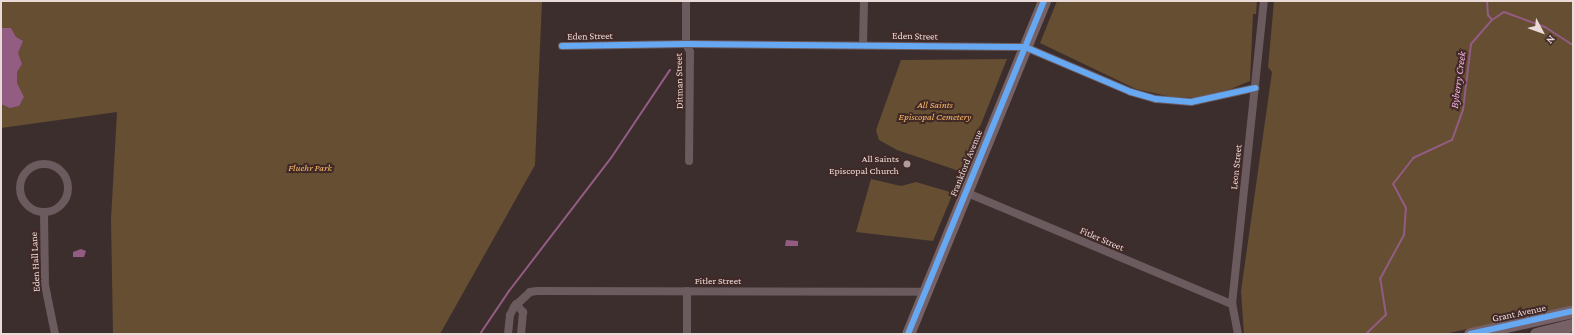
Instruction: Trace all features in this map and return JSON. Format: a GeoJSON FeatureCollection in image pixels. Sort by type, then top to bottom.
{"type":"FeatureCollection","features":[{"type":"Feature","properties":{"kind":"main road","name":"Frankford Avenue"},"geometry":{"type":"LineString","coordinates":[[908,334],[1044,1]]}},
{"type":"Feature","properties":{"kind":"main road","name":"Grant Avenue"},"geometry":{"type":"LineString","coordinates":[[1470,334],[1573,311]]}},
{"type":"Feature","properties":{"kind":"main road"},"geometry":{"type":"LineString","coordinates":[[1536,334],[1573,326]]}},
{"type":"Feature","properties":{"kind":"street","name":"Ditman Street"},"geometry":{"type":"LineString","coordinates":[[686,1],[686,44],[690,52],[689,161]]}},
{"type":"Feature","properties":{"kind":"street"},"geometry":{"type":"LineString","coordinates":[[864,1],[864,45]]}},
{"type":"Feature","properties":{"kind":"street","name":"Leon Street"},"geometry":{"type":"LineString","coordinates":[[1238,334],[1232,304],[1264,1]]}},
{"type":"Feature","properties":{"kind":"street","name":"Eden Street"},"geometry":{"type":"LineString","coordinates":[[562,46],[686,44],[1025,47],[1131,92],[1156,99],[1191,102],[1255,88]]}},
{"type":"Feature","properties":{"kind":"street"},"geometry":{"type":"LineString","coordinates":[[44,164],[54,166],[62,172],[67,181],[68,191],[62,205],[54,211],[44,213],[34,211],[25,205],[19,191],[20,181],[26,172],[34,166],[44,164]]}},
{"type":"Feature","properties":{"kind":"street","name":"Fitler Street"},"geometry":{"type":"LineString","coordinates":[[965,192],[1232,304]]}},
{"type":"Feature","properties":{"kind":"street","name":"Eden Hall Lane"},"geometry":{"type":"LineString","coordinates":[[44,213],[44,284],[54,334]]}},
{"type":"Feature","properties":{"kind":"street","name":"Fitler Street"},"geometry":{"type":"LineString","coordinates":[[516,304],[530,292],[537,291],[924,292]]}},
{"type":"Feature","properties":{"kind":"street"},"geometry":{"type":"LineString","coordinates":[[687,291],[687,334]]}},
{"type":"Feature","properties":{"kind":"street"},"geometry":{"type":"LineString","coordinates":[[508,334],[510,315],[516,304],[523,312],[521,334]]}},
{"type":"Feature","properties":{"kind":"green space","name":"Fluehr Park"},"geometry":{"type":"Polygon","coordinates":[[[1,1],[542,1],[535,165],[440,334],[113,334],[111,219],[117,112],[1,128],[1,1]]]}},
{"type":"Feature","properties":{"kind":"green space"},"geometry":{"type":"Polygon","coordinates":[[[1057,1],[1257,1],[1256,14],[1253,14],[1250,81],[1231,89],[1198,98],[1172,97],[1136,89],[1040,43],[1057,1]]]}},
{"type":"Feature","properties":{"kind":"green space"},"geometry":{"type":"Polygon","coordinates":[[[1274,1],[1573,1],[1573,305],[1445,334],[1244,334],[1241,291],[1272,72],[1268,67],[1274,1]]]}},
{"type":"Feature","properties":{"kind":"green space","name":"All Saints Episcopal Cemetery"},"geometry":{"type":"Polygon","coordinates":[[[1007,59],[962,172],[897,150],[879,140],[876,130],[901,60],[1007,59]]]}},
{"type":"Feature","properties":{"kind":"green space"},"geometry":{"type":"Polygon","coordinates":[[[871,179],[901,186],[916,182],[953,193],[933,241],[856,232],[871,179]]]}},
{"type":"Feature","properties":{"kind":"shaded area"},"geometry":{"type":"Polygon","coordinates":[[[1,28],[11,28],[16,37],[23,41],[18,53],[22,64],[17,72],[17,83],[24,97],[19,106],[10,108],[1,104],[1,28]]]}},
{"type":"Feature","properties":{"kind":"shaded area"},"geometry":{"type":"Polygon","coordinates":[[[786,240],[798,241],[798,246],[785,246],[786,240]]]}},
{"type":"Feature","properties":{"kind":"shaded area"},"geometry":{"type":"Polygon","coordinates":[[[81,249],[86,251],[84,257],[73,257],[73,252],[81,249]]]}},
{"type":"Feature","properties":{"kind":"waterway"},"geometry":{"type":"LineString","coordinates":[[1487,1],[1488,15],[1492,20]]}},
{"type":"Feature","properties":{"kind":"waterway","name":"Byberry Creek"},"geometry":{"type":"LineString","coordinates":[[1366,334],[1386,315],[1380,279],[1404,235],[1406,208],[1393,184],[1413,158],[1452,140],[1463,110],[1471,44],[1492,20],[1504,12],[1545,27],[1573,45]]}},
{"type":"Feature","properties":{"kind":"waterway"},"geometry":{"type":"LineString","coordinates":[[480,334],[509,291],[611,158],[670,70]]}},
{"type":"Feature","properties":{"kind":"cycle path"},"geometry":{"type":"LineString","coordinates":[[908,334],[1044,1]]}},
{"type":"Feature","properties":{"kind":"cycle path"},"geometry":{"type":"LineString","coordinates":[[562,46],[686,44],[1025,47],[1131,92],[1156,99],[1191,102],[1255,88]]}},
{"type":"Feature","properties":{"kind":"cycle path"},"geometry":{"type":"LineString","coordinates":[[1470,334],[1573,311]]}},
{"type":"Feature","properties":{"kind":"place","name":"All Saints Episcopal Church"},"geometry":{"type":"Point","coordinates":[907,164]}}]}
